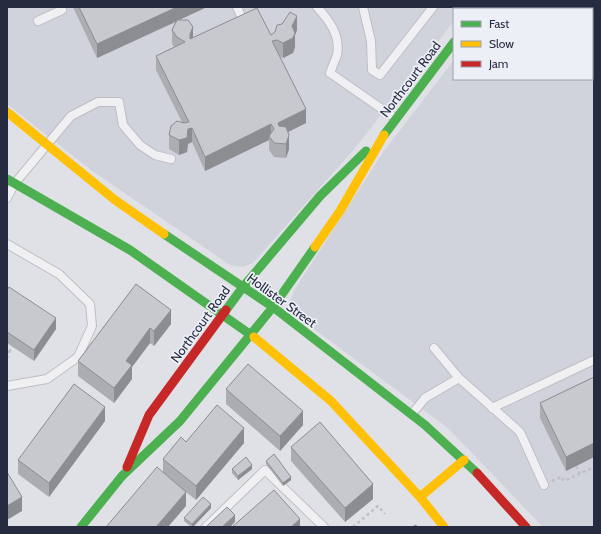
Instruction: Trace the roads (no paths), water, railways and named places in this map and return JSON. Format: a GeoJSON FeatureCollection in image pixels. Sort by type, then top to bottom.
{"type":"FeatureCollection","features":[{"type":"Feature","properties":{"kind":"main road","name":"Northcourt Road"},"geometry":{"type":"LineString","coordinates":[[81,527],[122,476],[180,421],[272,307],[340,211],[386,132],[453,43]]}},
{"type":"Feature","properties":{"kind":"main road","name":"Hollister Street"},"geometry":{"type":"LineString","coordinates":[[7,112],[115,200],[272,307],[426,425],[484,479],[526,527]]}},
{"type":"Feature","properties":{"kind":"main road","name":"Northcourt Road"},"geometry":{"type":"LineString","coordinates":[[122,476],[149,415],[243,287],[320,196],[386,132]]}},
{"type":"Feature","properties":{"kind":"main road"},"geometry":{"type":"LineString","coordinates":[[11,181],[130,250],[250,334],[331,402],[420,497],[444,527]]}},
{"type":"Feature","properties":{"kind":"main road"},"geometry":{"type":"LineString","coordinates":[[420,497],[464,460]]}},
{"type":"Feature","properties":{"kind":"lane"},"geometry":{"type":"LineString","coordinates":[[38,21],[62,10],[60,7]]}},
{"type":"Feature","properties":{"kind":"lane"},"geometry":{"type":"LineString","coordinates":[[237,7],[241,16]]}},
{"type":"Feature","properties":{"kind":"lane"},"geometry":{"type":"LineString","coordinates":[[317,7],[329,20],[336,36],[337,54],[330,73],[396,119]]}},
{"type":"Feature","properties":{"kind":"lane"},"geometry":{"type":"LineString","coordinates":[[363,7],[371,41],[372,70],[380,75],[433,7]]}},
{"type":"Feature","properties":{"kind":"lane"},"geometry":{"type":"LineString","coordinates":[[7,198],[11,181],[48,145],[71,116],[98,102],[119,102],[123,125],[140,145],[155,155],[171,159]]}},
{"type":"Feature","properties":{"kind":"lane"},"geometry":{"type":"LineString","coordinates":[[7,244],[59,274],[90,304],[92,326],[78,357],[47,380],[7,386]]}},
{"type":"Feature","properties":{"kind":"lane"},"geometry":{"type":"LineString","coordinates":[[434,348],[459,378],[520,432],[544,485]]}},
{"type":"Feature","properties":{"kind":"lane"},"geometry":{"type":"LineString","coordinates":[[492,408],[594,360]]}},
{"type":"Feature","properties":{"kind":"lane"},"geometry":{"type":"LineString","coordinates":[[411,414],[425,398],[459,378]]}},
{"type":"Feature","properties":{"kind":"lane"},"geometry":{"type":"LineString","coordinates":[[206,527],[265,470],[324,527]]}}]}
